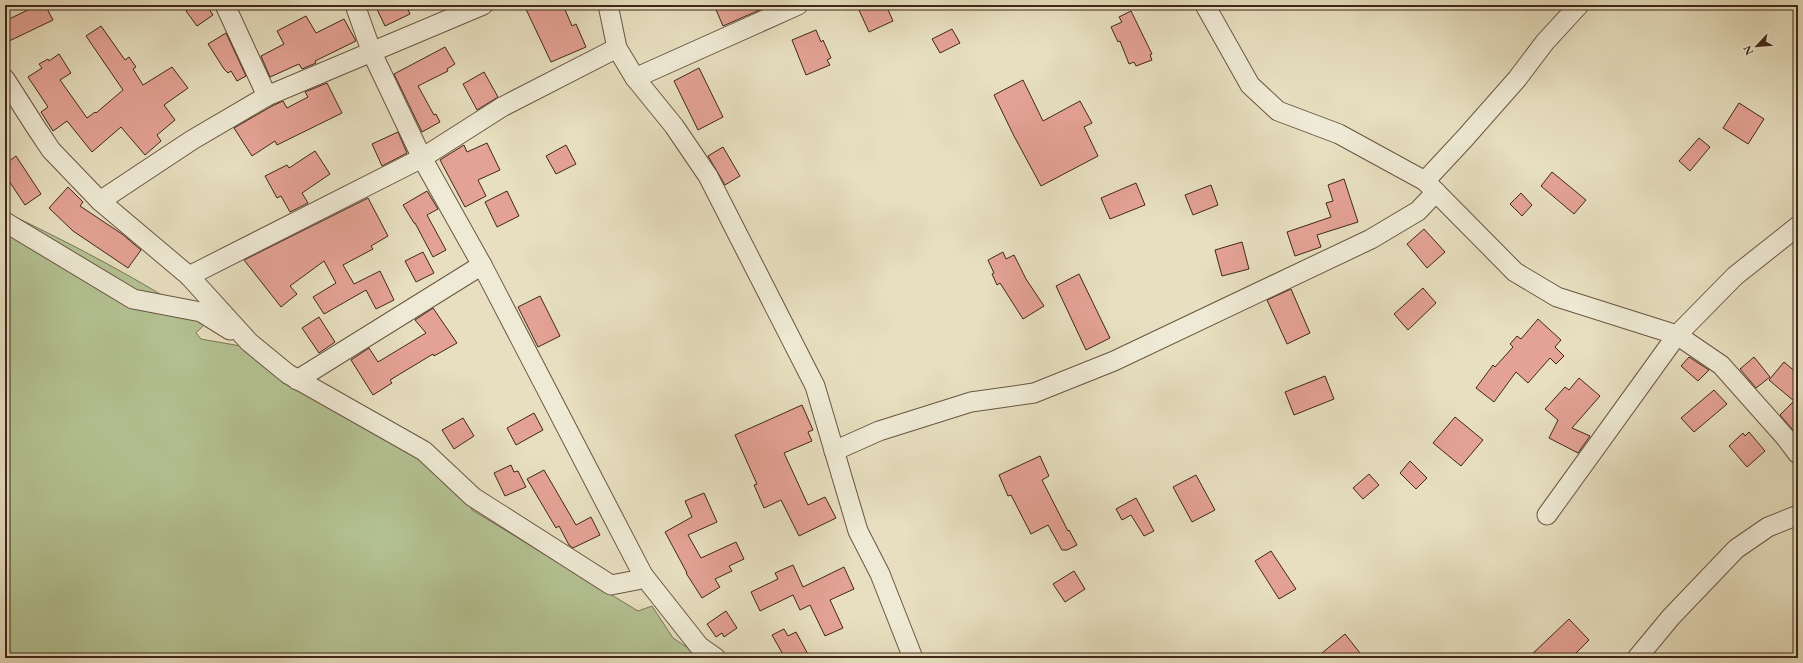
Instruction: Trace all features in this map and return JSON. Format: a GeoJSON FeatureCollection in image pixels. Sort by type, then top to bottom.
{"type":"FeatureCollection","features":[{"type":"Feature","properties":{"kind":"street"},"geometry":{"type":"LineString","coordinates":[[225,5],[267,96]]}},
{"type":"Feature","properties":{"kind":"street"},"geometry":{"type":"LineString","coordinates":[[355,5],[372,53],[422,158],[482,265],[643,575],[699,646],[716,658]]}},
{"type":"Feature","properties":{"kind":"street"},"geometry":{"type":"LineString","coordinates":[[100,201],[192,140],[267,96],[483,5]]}},
{"type":"Feature","properties":{"kind":"street"},"geometry":{"type":"LineString","coordinates":[[608,5],[617,48],[635,78],[674,126],[708,176],[815,386],[858,531],[880,574],[913,658]]}},
{"type":"Feature","properties":{"kind":"street"},"geometry":{"type":"LineString","coordinates":[[635,78],[798,5]]}},
{"type":"Feature","properties":{"kind":"street"},"geometry":{"type":"LineString","coordinates":[[1205,5],[1250,85],[1278,111],[1339,134],[1431,186],[1515,272],[1557,297],[1677,334],[1721,365],[1785,436],[1798,454]]}},
{"type":"Feature","properties":{"kind":"street"},"geometry":{"type":"LineString","coordinates":[[834,451],[878,431],[971,402],[1034,392],[1114,361],[1371,239],[1418,211],[1431,186],[1470,132],[1517,79],[1545,42],[1579,5]]}},
{"type":"Feature","properties":{"kind":"street"},"geometry":{"type":"LineString","coordinates":[[189,276],[422,158],[502,107],[617,48]]}},
{"type":"Feature","properties":{"kind":"street"},"geometry":{"type":"LineString","coordinates":[[5,79],[52,150],[100,201],[189,276],[249,342]]}},
{"type":"Feature","properties":{"kind":"street"},"geometry":{"type":"LineString","coordinates":[[5,222],[133,298],[201,312],[249,342],[297,380],[424,451],[473,497],[611,585],[637,580],[643,575]]}},
{"type":"Feature","properties":{"kind":"street"},"geometry":{"type":"LineString","coordinates":[[1546,515],[1677,334],[1735,276],[1798,226]]}},
{"type":"Feature","properties":{"kind":"street"},"geometry":{"type":"LineString","coordinates":[[297,380],[482,265]]}},
{"type":"Feature","properties":{"kind":"street"},"geometry":{"type":"LineString","coordinates":[[1637,658],[1671,617],[1736,549],[1768,527],[1798,515]]}},
{"type":"Feature","properties":{"kind":"green space"},"geometry":{"type":"Polygon","coordinates":[[[5,212],[108,264],[206,323],[196,333],[201,339],[252,348],[370,422],[463,490],[472,510],[638,611],[652,606],[673,638],[703,658],[5,658],[5,212]]]}},
{"type":"Feature","properties":{"kind":"building"},"geometry":{"type":"Polygon","coordinates":[[[38,5],[45,5],[53,20],[5,43],[5,21],[38,5]]]}},
{"type":"Feature","properties":{"kind":"building"},"geometry":{"type":"Polygon","coordinates":[[[195,5],[206,5],[213,15],[197,26],[186,11],[195,5]]]}},
{"type":"Feature","properties":{"kind":"building"},"geometry":{"type":"Polygon","coordinates":[[[375,5],[406,5],[410,14],[385,26],[375,5]]]}},
{"type":"Feature","properties":{"kind":"building"},"geometry":{"type":"Polygon","coordinates":[[[524,5],[563,5],[572,26],[576,24],[586,47],[551,62],[524,5]]]}},
{"type":"Feature","properties":{"kind":"building"},"geometry":{"type":"Polygon","coordinates":[[[714,5],[771,5],[723,26],[714,5]]]}},
{"type":"Feature","properties":{"kind":"building"},"geometry":{"type":"Polygon","coordinates":[[[863,5],[886,5],[893,21],[869,32],[859,10],[864,8],[863,5]]]}},
{"type":"Feature","properties":{"kind":"building"},"geometry":{"type":"Polygon","coordinates":[[[1131,11],[1152,54],[1150,55],[1152,60],[1136,66],[1134,62],[1129,64],[1120,41],[1118,42],[1111,27],[1122,22],[1119,17],[1131,11]]]}},
{"type":"Feature","properties":{"kind":"building"},"geometry":{"type":"Polygon","coordinates":[[[306,16],[316,33],[344,19],[356,41],[302,69],[299,64],[270,77],[261,56],[284,44],[277,31],[306,16]]]}},
{"type":"Feature","properties":{"kind":"building"},"geometry":{"type":"Polygon","coordinates":[[[101,26],[125,60],[129,57],[136,67],[133,69],[143,85],[172,67],[188,88],[164,105],[175,120],[157,135],[161,141],[145,155],[121,127],[92,152],[67,121],[53,131],[41,112],[48,107],[28,77],[42,68],[39,64],[48,59],[49,61],[59,54],[71,73],[60,80],[87,118],[95,112],[96,113],[123,90],[86,36],[101,26]]]}},
{"type":"Feature","properties":{"kind":"building"},"geometry":{"type":"Polygon","coordinates":[[[952,29],[960,43],[940,53],[932,39],[952,29]]]}},
{"type":"Feature","properties":{"kind":"building"},"geometry":{"type":"Polygon","coordinates":[[[816,30],[821,42],[823,40],[831,58],[827,60],[830,65],[806,75],[792,40],[816,30]]]}},
{"type":"Feature","properties":{"kind":"building"},"geometry":{"type":"Polygon","coordinates":[[[226,33],[246,76],[237,81],[231,71],[228,73],[224,69],[208,44],[226,33]]]}},
{"type":"Feature","properties":{"kind":"building"},"geometry":{"type":"Polygon","coordinates":[[[445,47],[455,64],[447,69],[448,71],[418,86],[434,115],[436,114],[440,122],[422,132],[394,74],[445,47]]]}},
{"type":"Feature","properties":{"kind":"building"},"geometry":{"type":"Polygon","coordinates":[[[699,68],[723,117],[698,130],[674,81],[699,68]]]}},
{"type":"Feature","properties":{"kind":"building"},"geometry":{"type":"Polygon","coordinates":[[[484,72],[498,97],[477,110],[463,84],[484,72]]]}},
{"type":"Feature","properties":{"kind":"building"},"geometry":{"type":"Polygon","coordinates":[[[1023,80],[1043,121],[1080,101],[1092,123],[1084,127],[1098,156],[1041,186],[994,95],[1023,80]]]}},
{"type":"Feature","properties":{"kind":"building"},"geometry":{"type":"Polygon","coordinates":[[[327,83],[342,113],[277,145],[275,141],[252,156],[234,128],[283,101],[287,108],[308,97],[305,92],[327,83]]]}},
{"type":"Feature","properties":{"kind":"building"},"geometry":{"type":"Polygon","coordinates":[[[1739,103],[1764,119],[1748,144],[1723,128],[1739,103]]]}},
{"type":"Feature","properties":{"kind":"building"},"geometry":{"type":"Polygon","coordinates":[[[398,132],[407,153],[382,166],[372,144],[398,132]]]}},
{"type":"Feature","properties":{"kind":"building"},"geometry":{"type":"Polygon","coordinates":[[[1699,138],[1710,147],[1690,171],[1679,161],[1699,138]]]}},
{"type":"Feature","properties":{"kind":"building"},"geometry":{"type":"Polygon","coordinates":[[[487,143],[500,170],[478,180],[486,196],[465,207],[440,160],[464,145],[467,152],[487,143]]]}},
{"type":"Feature","properties":{"kind":"building"},"geometry":{"type":"Polygon","coordinates":[[[566,145],[576,164],[556,174],[546,156],[566,145]]]}},
{"type":"Feature","properties":{"kind":"building"},"geometry":{"type":"Polygon","coordinates":[[[723,147],[740,176],[725,185],[708,156],[723,147]]]}},
{"type":"Feature","properties":{"kind":"building"},"geometry":{"type":"Polygon","coordinates":[[[315,151],[330,174],[302,193],[308,203],[290,212],[281,196],[277,198],[265,176],[287,165],[289,168],[315,151]]]}},
{"type":"Feature","properties":{"kind":"building"},"geometry":{"type":"Polygon","coordinates":[[[16,156],[41,194],[25,205],[5,175],[5,164],[16,156]]]}},
{"type":"Feature","properties":{"kind":"building"},"geometry":{"type":"Polygon","coordinates":[[[1552,172],[1586,200],[1574,214],[1541,186],[1552,172]]]}},
{"type":"Feature","properties":{"kind":"building"},"geometry":{"type":"Polygon","coordinates":[[[1344,179],[1358,222],[1317,235],[1321,247],[1295,256],[1287,232],[1331,217],[1326,203],[1333,201],[1328,185],[1344,179]]]}},
{"type":"Feature","properties":{"kind":"building"},"geometry":{"type":"Polygon","coordinates":[[[1136,183],[1145,205],[1110,219],[1101,198],[1136,183]]]}},
{"type":"Feature","properties":{"kind":"building"},"geometry":{"type":"Polygon","coordinates":[[[1211,185],[1218,205],[1193,215],[1185,195],[1211,185]]]}},
{"type":"Feature","properties":{"kind":"building"},"geometry":{"type":"Polygon","coordinates":[[[68,187],[83,202],[80,206],[122,234],[141,250],[128,268],[73,231],[49,208],[68,187]]]}},
{"type":"Feature","properties":{"kind":"building"},"geometry":{"type":"Polygon","coordinates":[[[427,191],[438,209],[427,215],[446,250],[433,257],[415,223],[403,205],[427,191]]]}},
{"type":"Feature","properties":{"kind":"building"},"geometry":{"type":"Polygon","coordinates":[[[507,191],[519,216],[497,227],[485,202],[507,191]]]}},
{"type":"Feature","properties":{"kind":"building"},"geometry":{"type":"Polygon","coordinates":[[[1521,193],[1532,205],[1522,216],[1510,204],[1521,193]]]}},
{"type":"Feature","properties":{"kind":"building"},"geometry":{"type":"Polygon","coordinates":[[[368,198],[388,236],[371,246],[373,249],[343,265],[354,284],[380,271],[394,300],[376,309],[366,290],[324,314],[313,297],[336,283],[324,261],[290,286],[297,294],[281,307],[244,260],[368,198]]]}},
{"type":"Feature","properties":{"kind":"building"},"geometry":{"type":"Polygon","coordinates":[[[1424,229],[1445,252],[1427,268],[1407,244],[1424,229]]]}},
{"type":"Feature","properties":{"kind":"building"},"geometry":{"type":"Polygon","coordinates":[[[1242,242],[1249,269],[1222,276],[1215,250],[1242,242]]]}},
{"type":"Feature","properties":{"kind":"building"},"geometry":{"type":"Polygon","coordinates":[[[423,252],[434,273],[416,282],[405,261],[423,252]]]}},
{"type":"Feature","properties":{"kind":"building"},"geometry":{"type":"Polygon","coordinates":[[[1003,252],[1006,259],[1014,255],[1026,279],[1044,306],[1023,319],[1000,283],[997,285],[992,274],[994,273],[988,260],[1003,252]]]}},
{"type":"Feature","properties":{"kind":"building"},"geometry":{"type":"Polygon","coordinates":[[[1079,274],[1110,338],[1086,350],[1056,286],[1079,274]]]}},
{"type":"Feature","properties":{"kind":"building"},"geometry":{"type":"Polygon","coordinates":[[[1423,288],[1436,303],[1408,330],[1394,314],[1423,288]]]}},
{"type":"Feature","properties":{"kind":"building"},"geometry":{"type":"Polygon","coordinates":[[[1291,289],[1310,333],[1287,344],[1267,300],[1291,289]]]}},
{"type":"Feature","properties":{"kind":"building"},"geometry":{"type":"Polygon","coordinates":[[[540,296],[560,336],[538,347],[518,307],[540,296]]]}},
{"type":"Feature","properties":{"kind":"building"},"geometry":{"type":"Polygon","coordinates":[[[433,308],[457,343],[434,356],[433,354],[390,380],[392,383],[373,395],[351,360],[369,348],[378,362],[426,333],[415,320],[433,308]]]}},
{"type":"Feature","properties":{"kind":"building"},"geometry":{"type":"Polygon","coordinates":[[[319,317],[335,342],[319,353],[302,328],[319,317]]]}},
{"type":"Feature","properties":{"kind":"building"},"geometry":{"type":"Polygon","coordinates":[[[1538,319],[1561,340],[1555,347],[1564,356],[1556,364],[1550,358],[1528,383],[1516,372],[1494,402],[1476,388],[1493,365],[1495,367],[1513,347],[1510,344],[1517,336],[1521,339],[1538,319]]]}},
{"type":"Feature","properties":{"kind":"building"},"geometry":{"type":"Polygon","coordinates":[[[1689,357],[1709,370],[1698,381],[1681,366],[1689,357]]]}},
{"type":"Feature","properties":{"kind":"building"},"geometry":{"type":"Polygon","coordinates":[[[1754,357],[1770,377],[1756,388],[1740,369],[1754,357]]]}},
{"type":"Feature","properties":{"kind":"building"},"geometry":{"type":"Polygon","coordinates":[[[1784,362],[1798,374],[1798,436],[1780,415],[1794,401],[1769,380],[1784,362]]]}},
{"type":"Feature","properties":{"kind":"building"},"geometry":{"type":"Polygon","coordinates":[[[1325,376],[1334,399],[1294,415],[1285,392],[1325,376]]]}},
{"type":"Feature","properties":{"kind":"building"},"geometry":{"type":"Polygon","coordinates":[[[1579,378],[1600,396],[1572,428],[1590,436],[1578,453],[1549,438],[1558,420],[1545,409],[1565,387],[1569,390],[1579,378]]]}},
{"type":"Feature","properties":{"kind":"building"},"geometry":{"type":"Polygon","coordinates":[[[1714,390],[1727,404],[1694,432],[1681,418],[1714,390]]]}},
{"type":"Feature","properties":{"kind":"building"},"geometry":{"type":"Polygon","coordinates":[[[802,405],[813,430],[808,432],[812,441],[784,453],[808,505],[825,497],[836,518],[799,536],[781,500],[764,508],[754,485],[757,484],[735,435],[802,405]]]}},
{"type":"Feature","properties":{"kind":"building"},"geometry":{"type":"Polygon","coordinates":[[[534,413],[543,430],[516,445],[507,428],[534,413]]]}},
{"type":"Feature","properties":{"kind":"building"},"geometry":{"type":"Polygon","coordinates":[[[1455,417],[1483,440],[1461,466],[1433,443],[1455,417]]]}},
{"type":"Feature","properties":{"kind":"building"},"geometry":{"type":"Polygon","coordinates":[[[463,418],[474,436],[454,449],[442,430],[463,418]]]}},
{"type":"Feature","properties":{"kind":"building"},"geometry":{"type":"Polygon","coordinates":[[[1749,432],[1765,451],[1747,467],[1729,446],[1743,433],[1745,436],[1749,432]]]}},
{"type":"Feature","properties":{"kind":"building"},"geometry":{"type":"Polygon","coordinates":[[[1040,456],[1049,476],[1042,480],[1068,531],[1069,530],[1077,545],[1067,550],[1062,550],[1048,525],[1031,534],[1011,495],[1008,496],[999,475],[1040,456]]]}},
{"type":"Feature","properties":{"kind":"building"},"geometry":{"type":"Polygon","coordinates":[[[1410,461],[1427,478],[1416,489],[1400,473],[1410,461]]]}},
{"type":"Feature","properties":{"kind":"building"},"geometry":{"type":"Polygon","coordinates":[[[511,465],[514,472],[518,471],[526,487],[505,496],[494,473],[511,465]]]}},
{"type":"Feature","properties":{"kind":"building"},"geometry":{"type":"Polygon","coordinates":[[[544,470],[576,525],[591,517],[600,535],[573,548],[569,545],[559,526],[556,528],[527,479],[544,470]]]}},
{"type":"Feature","properties":{"kind":"building"},"geometry":{"type":"Polygon","coordinates":[[[1369,474],[1379,485],[1363,499],[1353,488],[1369,474]]]}},
{"type":"Feature","properties":{"kind":"building"},"geometry":{"type":"Polygon","coordinates":[[[1196,475],[1215,510],[1192,522],[1173,487],[1196,475]]]}},
{"type":"Feature","properties":{"kind":"building"},"geometry":{"type":"Polygon","coordinates":[[[704,493],[717,522],[688,535],[701,558],[736,542],[744,559],[729,566],[732,571],[715,579],[720,587],[702,598],[686,573],[665,532],[692,517],[685,501],[704,493]]]}},
{"type":"Feature","properties":{"kind":"building"},"geometry":{"type":"Polygon","coordinates":[[[1136,498],[1154,531],[1144,536],[1131,515],[1122,520],[1116,509],[1136,498]]]}},
{"type":"Feature","properties":{"kind":"building"},"geometry":{"type":"Polygon","coordinates":[[[1271,551],[1296,589],[1279,599],[1255,561],[1271,551]]]}},
{"type":"Feature","properties":{"kind":"building"},"geometry":{"type":"Polygon","coordinates":[[[793,565],[803,587],[844,567],[854,589],[830,600],[843,628],[825,636],[810,605],[800,610],[793,595],[760,611],[751,592],[778,579],[775,573],[793,565]]]}},
{"type":"Feature","properties":{"kind":"building"},"geometry":{"type":"Polygon","coordinates":[[[1074,571],[1085,589],[1065,602],[1053,584],[1074,571]]]}},
{"type":"Feature","properties":{"kind":"building"},"geometry":{"type":"Polygon","coordinates":[[[726,611],[737,628],[724,637],[722,633],[716,637],[707,624],[726,611]]]}},
{"type":"Feature","properties":{"kind":"building"},"geometry":{"type":"Polygon","coordinates":[[[1569,619],[1589,640],[1571,658],[1528,658],[1569,619]]]}},
{"type":"Feature","properties":{"kind":"building"},"geometry":{"type":"Polygon","coordinates":[[[784,629],[788,636],[796,632],[810,658],[785,658],[772,635],[784,629]]]}},
{"type":"Feature","properties":{"kind":"building"},"geometry":{"type":"Polygon","coordinates":[[[1345,634],[1360,653],[1354,658],[1316,658],[1345,634]]]}}]}
